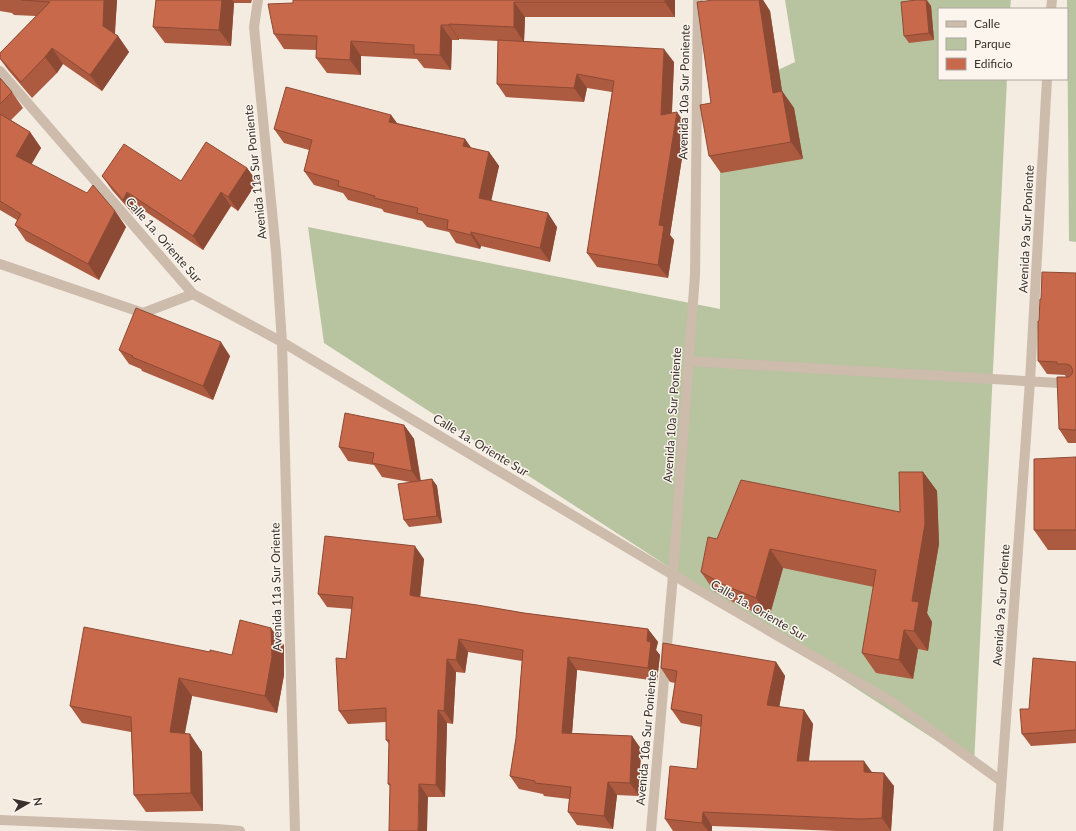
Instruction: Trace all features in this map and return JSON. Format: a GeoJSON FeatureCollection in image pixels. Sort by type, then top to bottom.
{"type":"FeatureCollection","features":[{"type":"Feature","properties":{"kind":"street","name":"Avenida 11a Sur Poniente"},"geometry":{"type":"LineString","coordinates":[[258,0],[254,27],[276,252],[282,342]]}},
{"type":"Feature","properties":{"kind":"street","name":"Avenida 10a Sur Poniente"},"geometry":{"type":"LineString","coordinates":[[651,831],[673,575],[695,275],[698,0]]}},
{"type":"Feature","properties":{"kind":"street","name":"Calle 1a. Oriente Sur"},"geometry":{"type":"LineString","coordinates":[[0,71],[193,294],[282,342],[673,575],[892,702],[1001,781]]}},
{"type":"Feature","properties":{"kind":"street","name":"Avenida 9a Sur Poniente"},"geometry":{"type":"LineString","coordinates":[[1030,381],[1047,80]]}},
{"type":"Feature","properties":{"kind":"street"},"geometry":{"type":"LineString","coordinates":[[0,264],[143,313],[193,294]]}},
{"type":"Feature","properties":{"kind":"street","name":"Avenida 11a Sur Oriente"},"geometry":{"type":"LineString","coordinates":[[282,342],[295,831]]}},
{"type":"Feature","properties":{"kind":"street"},"geometry":{"type":"LineString","coordinates":[[689,361],[1076,384]]}},
{"type":"Feature","properties":{"kind":"street","name":"Avenida 9a Sur Oriente"},"geometry":{"type":"LineString","coordinates":[[998,831],[1030,381]]}},
{"type":"Feature","properties":{"kind":"street"},"geometry":{"type":"LineString","coordinates":[[0,820],[240,831]]}},
{"type":"Feature","properties":{"kind":"green space"},"geometry":{"type":"Polygon","coordinates":[[[785,0],[1011,0],[1010,8],[938,8],[938,80],[1007,80],[974,765],[324,343],[308,227],[720,309],[720,97],[795,62],[785,0]]]}},
{"type":"Feature","properties":{"kind":"green space"},"geometry":{"type":"Polygon","coordinates":[[[1067,0],[1076,0],[1076,242],[1069,241],[1067,0]]]}},
{"type":"Feature","properties":{"kind":"building"},"geometry":{"type":"Polygon","coordinates":[[[21,0],[104,0],[103,26],[118,36],[90,75],[52,48],[21,82],[0,58],[0,53],[50,2],[21,0]]]}},
{"type":"Feature","properties":{"kind":"building"},"geometry":{"type":"Polygon","coordinates":[[[156,0],[222,0],[219,30],[153,27],[156,0]]]}},
{"type":"Feature","properties":{"kind":"building"},"geometry":{"type":"Polygon","coordinates":[[[293,0],[665,0],[665,2],[514,2],[514,27],[449,24],[441,25],[440,55],[414,54],[414,45],[351,41],[350,60],[316,58],[317,36],[274,34],[268,4],[293,3],[293,0]]]}},
{"type":"Feature","properties":{"kind":"building"},"geometry":{"type":"Polygon","coordinates":[[[714,0],[759,0],[773,93],[782,91],[791,142],[709,156],[700,105],[711,103],[697,2],[714,0]]]}},
{"type":"Feature","properties":{"kind":"building"},"geometry":{"type":"Polygon","coordinates":[[[926,0],[929,33],[904,36],[901,2],[926,0]]]}},
{"type":"Feature","properties":{"kind":"building"},"geometry":{"type":"Polygon","coordinates":[[[498,40],[664,49],[661,115],[677,112],[659,225],[664,226],[658,265],[587,253],[614,81],[577,74],[574,88],[497,84],[498,40]]]}},
{"type":"Feature","properties":{"kind":"building"},"geometry":{"type":"Polygon","coordinates":[[[0,78],[12,92],[0,104],[0,78]]]}},
{"type":"Feature","properties":{"kind":"building"},"geometry":{"type":"Polygon","coordinates":[[[286,87],[391,115],[389,122],[465,139],[463,146],[489,152],[479,198],[548,213],[540,248],[471,232],[471,235],[447,229],[448,220],[417,213],[418,208],[374,198],[375,196],[338,186],[339,181],[304,171],[312,140],[274,129],[286,87]]]}},
{"type":"Feature","properties":{"kind":"building"},"geometry":{"type":"Polygon","coordinates":[[[0,114],[30,132],[16,156],[87,193],[93,185],[115,211],[88,264],[15,225],[21,214],[0,201],[0,114]]]}},
{"type":"Feature","properties":{"kind":"building"},"geometry":{"type":"Polygon","coordinates":[[[206,142],[247,168],[228,197],[221,192],[193,236],[127,192],[123,200],[102,176],[124,144],[181,181],[206,142]]]}},
{"type":"Feature","properties":{"kind":"building"},"geometry":{"type":"Polygon","coordinates":[[[1042,272],[1076,273],[1076,430],[1059,429],[1057,377],[1069,377],[1073,371],[1071,366],[1067,364],[1057,364],[1057,362],[1038,361],[1038,321],[1041,299],[1042,272]]]}},
{"type":"Feature","properties":{"kind":"building"},"geometry":{"type":"Polygon","coordinates":[[[136,308],[221,342],[203,386],[132,357],[133,356],[119,350],[136,308]]]}},
{"type":"Feature","properties":{"kind":"building"},"geometry":{"type":"Polygon","coordinates":[[[345,413],[404,425],[412,471],[372,463],[374,453],[339,447],[345,413]]]}},
{"type":"Feature","properties":{"kind":"building"},"geometry":{"type":"Polygon","coordinates":[[[1076,457],[1076,530],[1034,530],[1034,459],[1076,457]]]}},
{"type":"Feature","properties":{"kind":"building"},"geometry":{"type":"Polygon","coordinates":[[[899,472],[923,472],[925,524],[912,601],[919,602],[914,631],[904,630],[899,660],[862,653],[876,570],[770,549],[756,598],[724,585],[701,572],[708,537],[717,539],[741,480],[900,512],[899,472]]]}},
{"type":"Feature","properties":{"kind":"building"},"geometry":{"type":"Polygon","coordinates":[[[432,479],[437,516],[404,520],[398,484],[432,479]]]}},
{"type":"Feature","properties":{"kind":"building"},"geometry":{"type":"Polygon","coordinates":[[[325,536],[415,546],[410,595],[524,613],[648,629],[647,641],[651,642],[648,668],[568,657],[562,733],[632,736],[630,783],[608,782],[604,816],[568,812],[571,787],[535,783],[535,781],[510,776],[516,738],[523,650],[459,639],[456,660],[447,659],[444,711],[438,710],[436,785],[419,784],[418,831],[389,831],[389,740],[386,740],[386,708],[339,711],[336,658],[346,659],[353,597],[318,594],[325,536]]]}},
{"type":"Feature","properties":{"kind":"building"},"geometry":{"type":"Polygon","coordinates":[[[240,620],[271,628],[272,657],[265,696],[179,678],[170,732],[190,734],[191,793],[134,795],[131,717],[70,706],[84,627],[232,655],[240,620]]]}},
{"type":"Feature","properties":{"kind":"building"},"geometry":{"type":"Polygon","coordinates":[[[663,643],[776,662],[767,705],[804,710],[797,761],[864,761],[864,772],[884,773],[882,818],[861,819],[703,812],[702,823],[665,819],[670,766],[697,769],[702,715],[671,709],[677,671],[661,668],[663,643]]]}},
{"type":"Feature","properties":{"kind":"building"},"geometry":{"type":"Polygon","coordinates":[[[1033,658],[1076,662],[1076,730],[1022,734],[1020,709],[1029,709],[1033,658]]]}}]}
